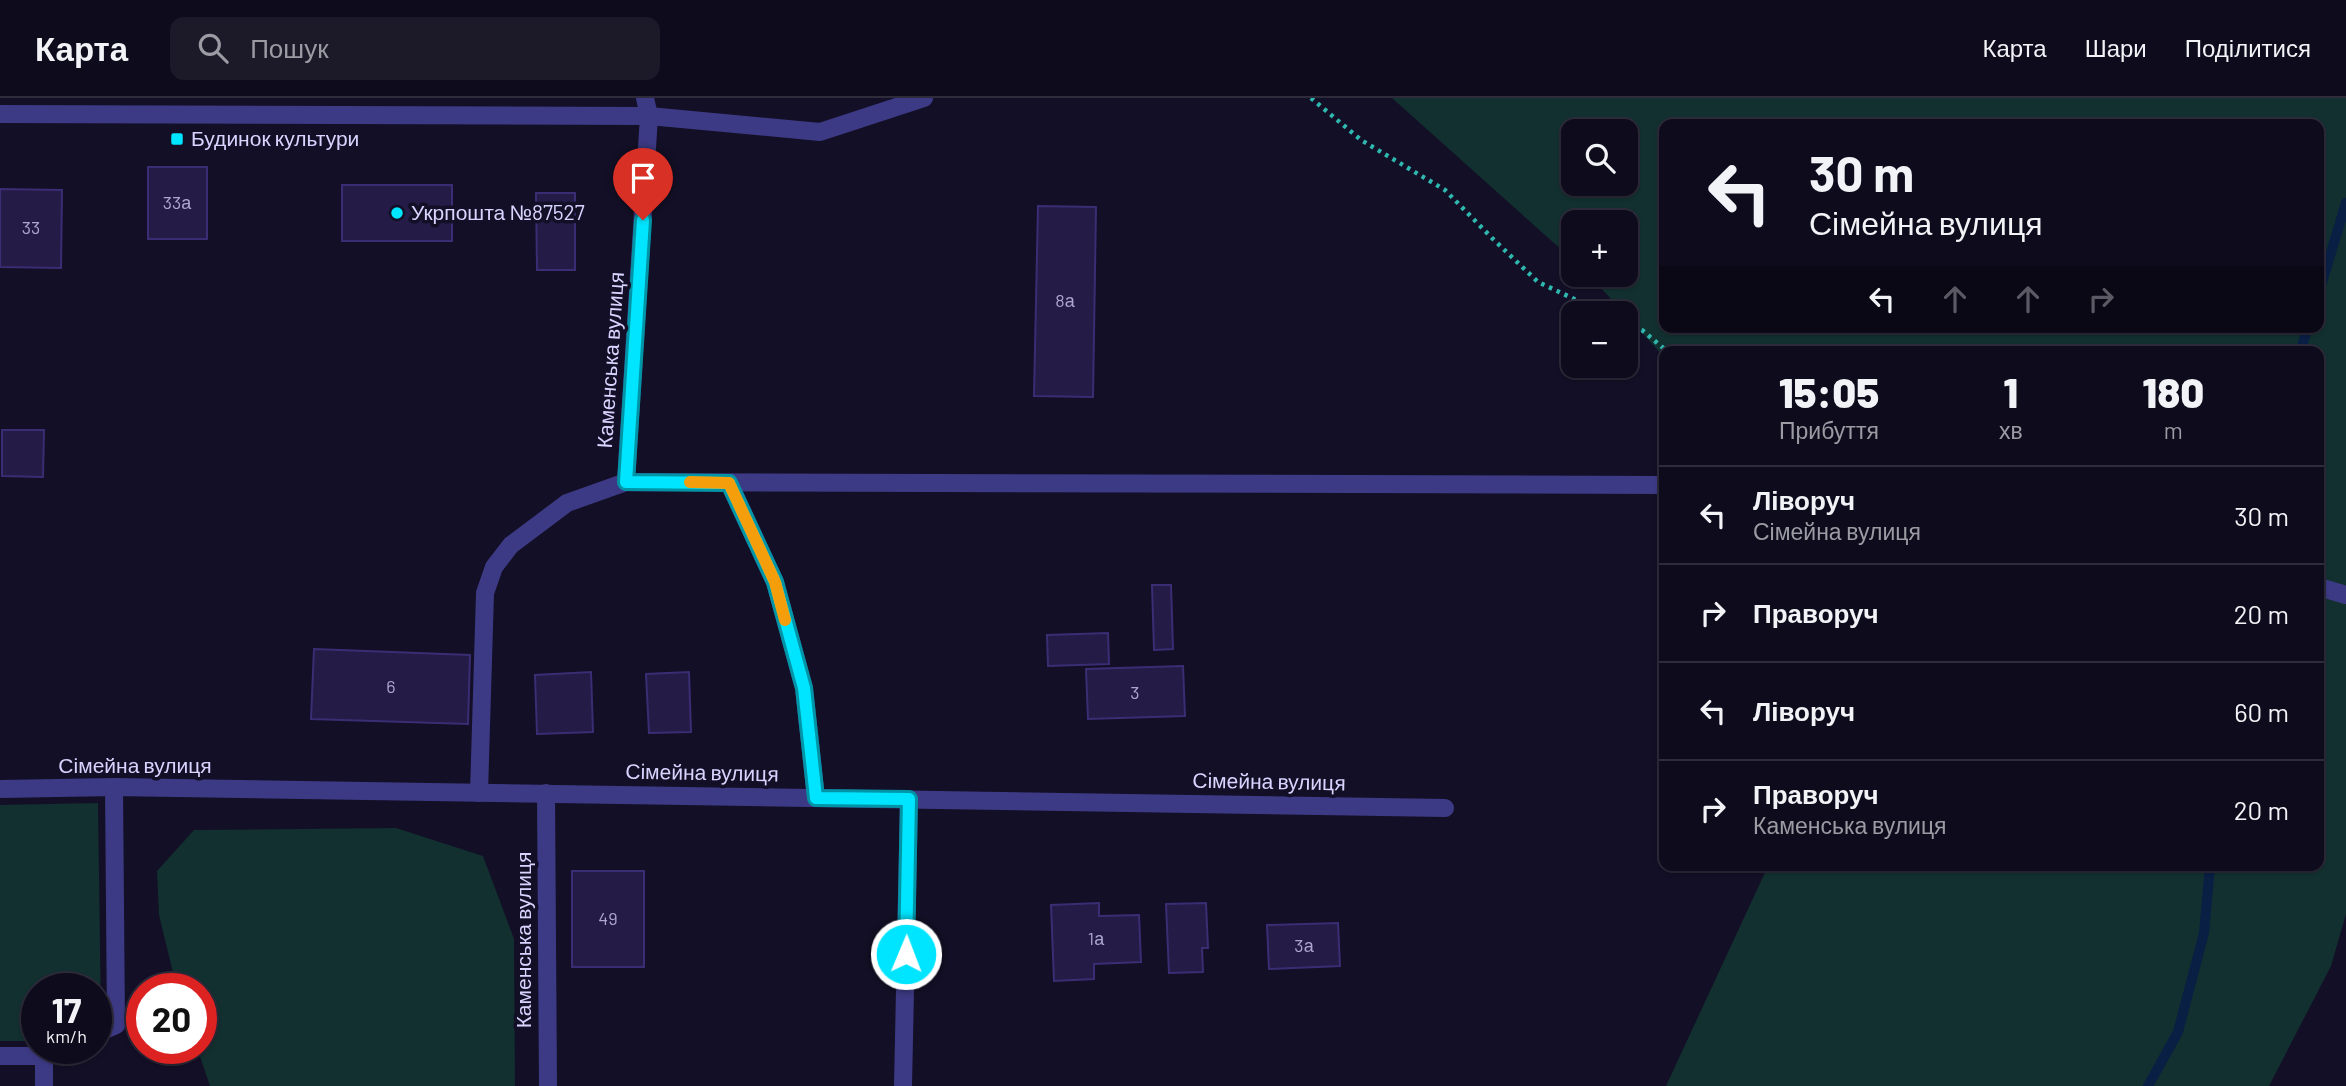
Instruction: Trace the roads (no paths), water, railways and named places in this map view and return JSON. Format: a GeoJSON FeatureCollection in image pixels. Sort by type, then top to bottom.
{"type":"FeatureCollection","features":[{"type":"Feature","properties":{"kind":"street"},"geometry":{"type":"LineString","coordinates":[[0,114],[647,107],[820,132],[924,98]]}},
{"type":"Feature","properties":{"kind":"street","name":"Каменська вулиця"},"geometry":{"type":"LineString","coordinates":[[626,482],[647,107]]}},
{"type":"Feature","properties":{"kind":"street"},"geometry":{"type":"LineString","coordinates":[[479,793],[485,593],[494,567],[511,545],[567,503],[626,482],[1659,485]]}},
{"type":"Feature","properties":{"kind":"street"},"geometry":{"type":"LineString","coordinates":[[729,483],[779,595],[804,688],[816,798]]}},
{"type":"Feature","properties":{"kind":"street"},"geometry":{"type":"LineString","coordinates":[[2324,588],[2346,594]]}},
{"type":"Feature","properties":{"kind":"street"},"geometry":{"type":"LineString","coordinates":[[112,1027],[116,1025],[114,787]]}},
{"type":"Feature","properties":{"kind":"street","name":"Сімейна вулиця"},"geometry":{"type":"LineString","coordinates":[[0,789],[114,787],[1445,808]]}},
{"type":"Feature","properties":{"kind":"street","name":"Каменська вулиця"},"geometry":{"type":"LineString","coordinates":[[545,793],[548,1086]]}},
{"type":"Feature","properties":{"kind":"street"},"geometry":{"type":"LineString","coordinates":[[903,1086],[909,799]]}},
{"type":"Feature","properties":{"kind":"street"},"geometry":{"type":"LineString","coordinates":[[0,1056],[21,1056]]}},
{"type":"Feature","properties":{"kind":"street"},"geometry":{"type":"LineString","coordinates":[[44,1064],[44,1086]]}},
{"type":"Feature","properties":{"kind":"waterway"},"geometry":{"type":"LineString","coordinates":[[2324,276],[2346,203]]}},
{"type":"Feature","properties":{"kind":"waterway"},"geometry":{"type":"LineString","coordinates":[[2302,346],[2306,333]]}},
{"type":"Feature","properties":{"kind":"waterway"},"geometry":{"type":"LineString","coordinates":[[2148,1086],[2178,1032],[2204,933],[2210,871]]}},
{"type":"Feature","properties":{"kind":"place","name":"Будинок культури"},"geometry":{"type":"Point","coordinates":[177,139]}},
{"type":"Feature","properties":{"kind":"place","name":"Укрпошта №87527"},"geometry":{"type":"Point","coordinates":[397,213]}}]}
